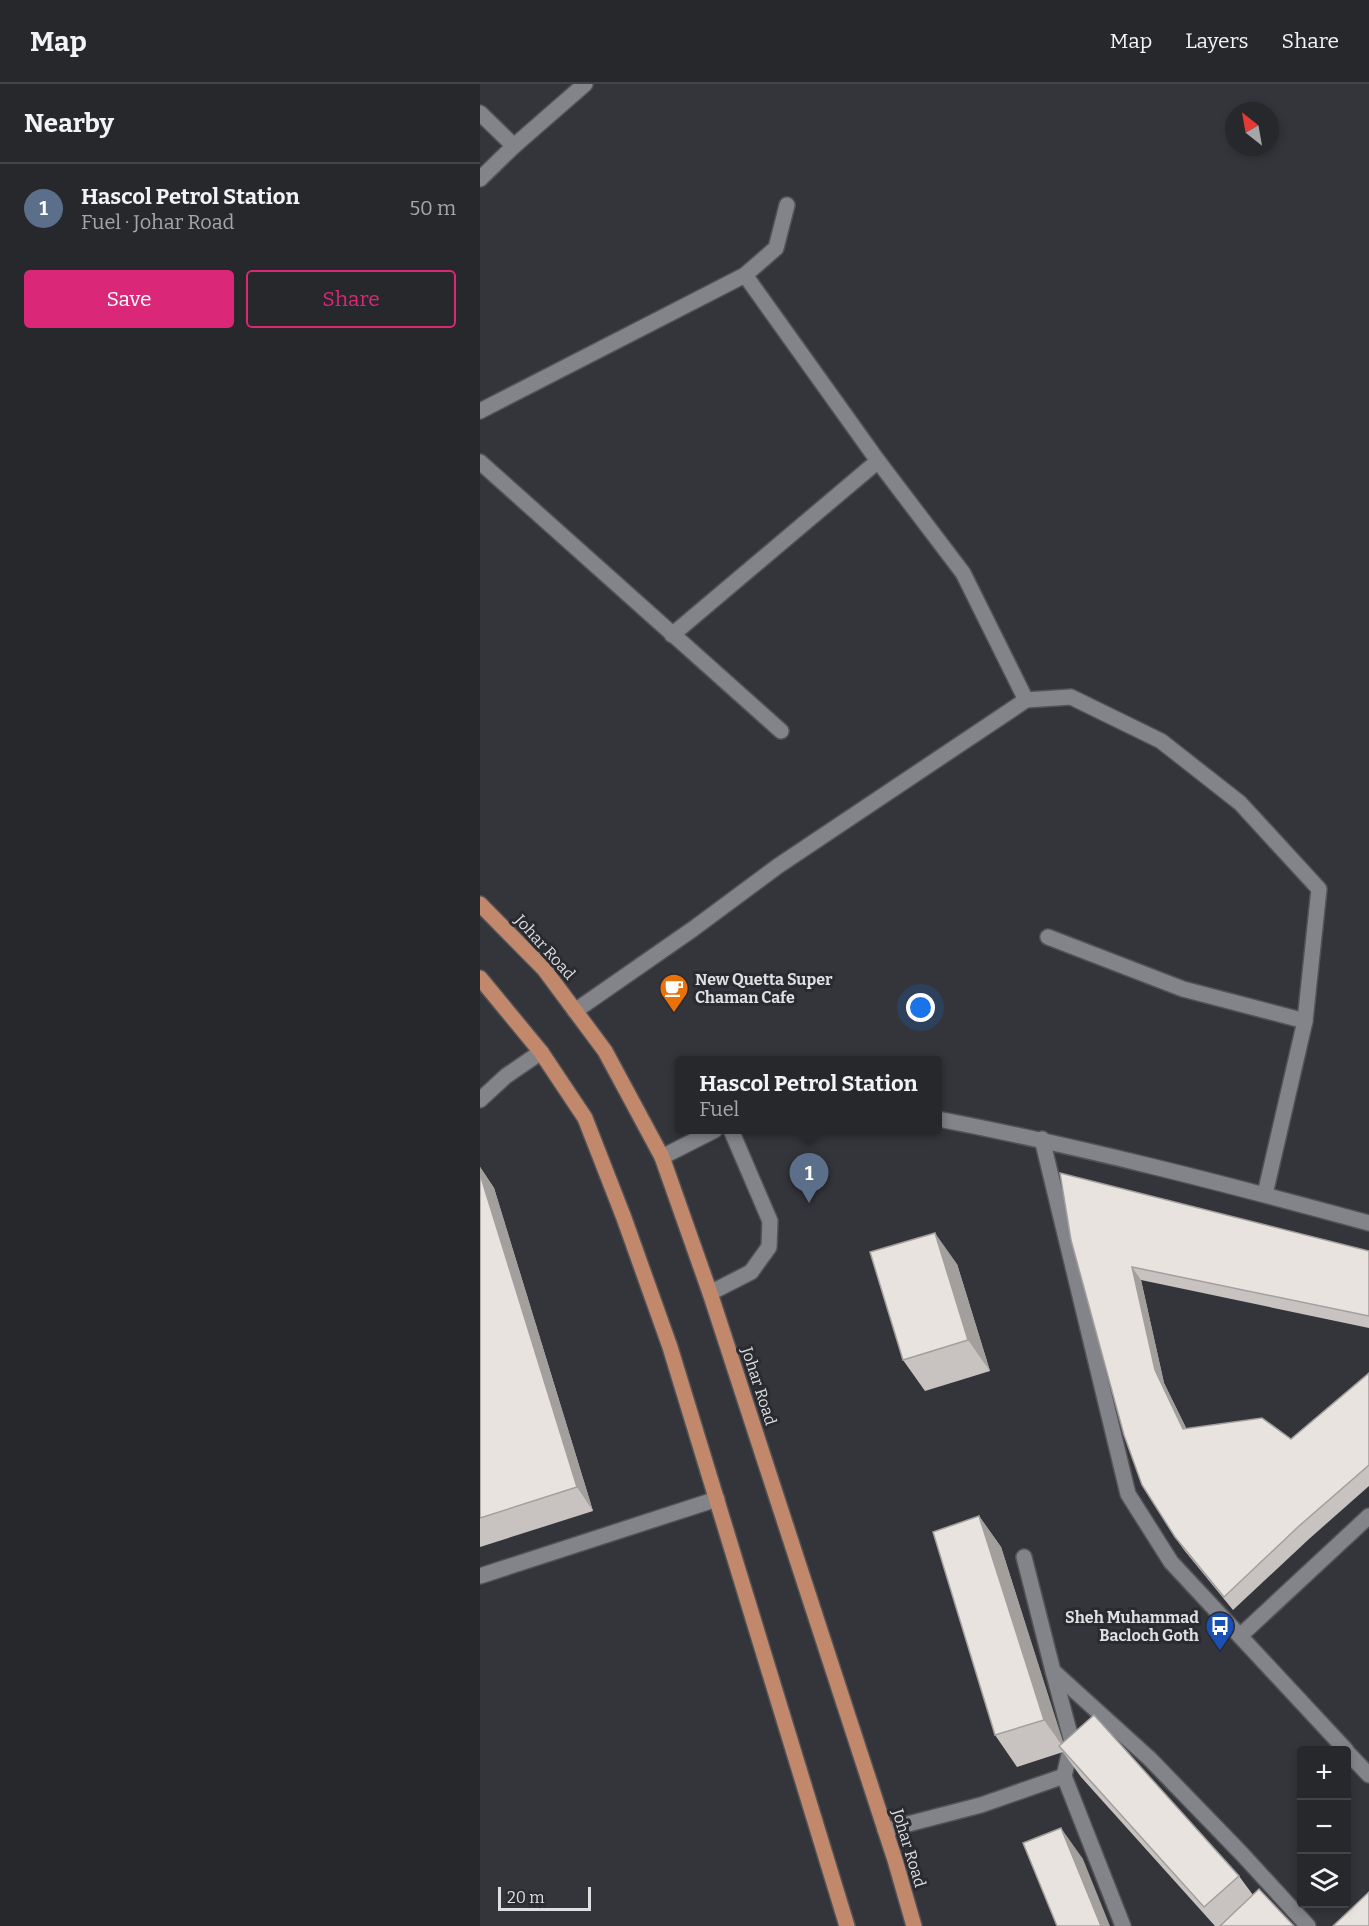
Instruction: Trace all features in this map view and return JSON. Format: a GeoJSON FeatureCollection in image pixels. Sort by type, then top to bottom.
{"type":"FeatureCollection","features":[{"type":"Feature","properties":{"kind":"main road","name":"Johar Road"},"geometry":{"type":"LineString","coordinates":[[480,904],[544,969],[605,1051],[662,1157],[710,1293],[885,1830],[914,1926]]}},
{"type":"Feature","properties":{"kind":"main road"},"geometry":{"type":"LineString","coordinates":[[480,978],[541,1052],[585,1118],[624,1218],[670,1347],[847,1926]]}},
{"type":"Feature","properties":{"kind":"street"},"geometry":{"type":"LineString","coordinates":[[480,179],[513,146],[585,84]]}},
{"type":"Feature","properties":{"kind":"street"},"geometry":{"type":"LineString","coordinates":[[480,113],[513,146]]}},
{"type":"Feature","properties":{"kind":"street"},"geometry":{"type":"LineString","coordinates":[[480,411],[745,275],[776,248],[787,205]]}},
{"type":"Feature","properties":{"kind":"street"},"geometry":{"type":"LineString","coordinates":[[745,275],[878,461],[963,573],[1026,700]]}},
{"type":"Feature","properties":{"kind":"street"},"geometry":{"type":"LineString","coordinates":[[672,634],[878,461]]}},
{"type":"Feature","properties":{"kind":"street"},"geometry":{"type":"LineString","coordinates":[[480,462],[781,731]]}},
{"type":"Feature","properties":{"kind":"street"},"geometry":{"type":"LineString","coordinates":[[575,1011],[693,929],[778,866],[1026,700],[1071,697],[1161,741],[1240,803],[1319,889],[1305,1021],[1265,1194]]}},
{"type":"Feature","properties":{"kind":"street"},"geometry":{"type":"LineString","coordinates":[[1048,937],[1183,990],[1305,1021]]}},
{"type":"Feature","properties":{"kind":"street"},"geometry":{"type":"LineString","coordinates":[[480,1100],[506,1076],[541,1052]]}},
{"type":"Feature","properties":{"kind":"street"},"geometry":{"type":"LineString","coordinates":[[942,1120],[1042,1139],[1265,1194],[1369,1223]]}},
{"type":"Feature","properties":{"kind":"street"},"geometry":{"type":"LineString","coordinates":[[662,1157],[707,1134]]}},
{"type":"Feature","properties":{"kind":"street"},"geometry":{"type":"LineString","coordinates":[[710,1293],[751,1272],[769,1247],[770,1221],[733,1134]]}},
{"type":"Feature","properties":{"kind":"street"},"geometry":{"type":"LineString","coordinates":[[1042,1139],[1128,1494],[1171,1562],[1341,1746]]}},
{"type":"Feature","properties":{"kind":"street"},"geometry":{"type":"LineString","coordinates":[[480,1576],[717,1499]]}},
{"type":"Feature","properties":{"kind":"street"},"geometry":{"type":"LineString","coordinates":[[1240,1636],[1369,1516]]}},
{"type":"Feature","properties":{"kind":"street"},"geometry":{"type":"LineString","coordinates":[[1024,1557],[1072,1742],[1064,1776],[1123,1926]]}},
{"type":"Feature","properties":{"kind":"street"},"geometry":{"type":"LineString","coordinates":[[1053,1671],[1150,1760],[1242,1854],[1308,1926]]}},
{"type":"Feature","properties":{"kind":"street"},"geometry":{"type":"LineString","coordinates":[[1351,1756],[1369,1776]]}},
{"type":"Feature","properties":{"kind":"street"},"geometry":{"type":"LineString","coordinates":[[885,1830],[981,1805],[1064,1776]]}},
{"type":"Feature","properties":{"kind":"building"},"geometry":{"type":"Polygon","coordinates":[[[1060,1173],[1369,1251],[1369,1316],[1132,1267],[1155,1370],[1183,1429],[1262,1418],[1291,1439],[1369,1373],[1369,1465],[1299,1526],[1224,1597],[1175,1537],[1142,1485],[1124,1435],[1071,1240],[1060,1173]]]}},
{"type":"Feature","properties":{"kind":"building"},"geometry":{"type":"Polygon","coordinates":[[[480,1174],[577,1487],[480,1518],[480,1174]]]}},
{"type":"Feature","properties":{"kind":"building"},"geometry":{"type":"Polygon","coordinates":[[[935,1233],[968,1340],[903,1360],[870,1252],[935,1233]]]}},
{"type":"Feature","properties":{"kind":"building"},"geometry":{"type":"Polygon","coordinates":[[[979,1516],[1044,1720],[995,1735],[933,1532],[979,1516]]]}},
{"type":"Feature","properties":{"kind":"building"},"geometry":{"type":"Polygon","coordinates":[[[1094,1715],[1239,1876],[1204,1907],[1059,1746],[1094,1715]]]}},
{"type":"Feature","properties":{"kind":"building"},"geometry":{"type":"Polygon","coordinates":[[[1061,1828],[1101,1926],[1057,1926],[1023,1843],[1061,1828]]]}},
{"type":"Feature","properties":{"kind":"building"},"geometry":{"type":"Polygon","coordinates":[[[1259,1889],[1294,1926],[1220,1926],[1259,1889]]]}},
{"type":"Feature","properties":{"kind":"building"},"geometry":{"type":"Polygon","coordinates":[[[1369,1892],[1369,1926],[1333,1926],[1369,1892]]]}},
{"type":"Feature","properties":{"kind":"place","name":"New Quetta Super Chaman Cafe"},"geometry":{"type":"Point","coordinates":[674,1014]}},
{"type":"Feature","properties":{"kind":"place","name":"Hascol Petrol Station"},"geometry":{"type":"Point","coordinates":[809,1203]}},
{"type":"Feature","properties":{"kind":"place","name":"Sheh Muhammad Bacloch Goth"},"geometry":{"type":"Point","coordinates":[1220,1652]}}]}
